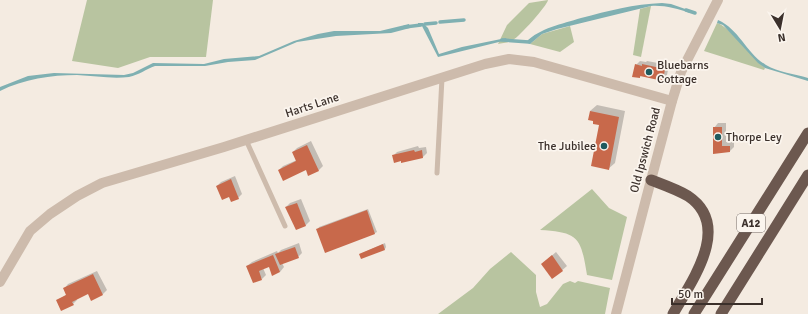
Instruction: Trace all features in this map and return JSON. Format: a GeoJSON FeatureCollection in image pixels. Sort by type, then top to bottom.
{"type":"FeatureCollection","features":[{"type":"Feature","properties":{"kind":"highway","name":"A12"},"geometry":{"type":"LineString","coordinates":[[694,314],[808,133]]}},
{"type":"Feature","properties":{"kind":"highway","name":"A12"},"geometry":{"type":"LineString","coordinates":[[721,314],[808,175]]}},
{"type":"Feature","properties":{"kind":"highway"},"geometry":{"type":"LineString","coordinates":[[651,180],[672,188],[689,197],[703,212],[707,222],[708,241],[703,258],[673,314]]}},
{"type":"Feature","properties":{"kind":"street","name":"Old Ipswich Road"},"geometry":{"type":"LineString","coordinates":[[616,314],[622,287],[681,72],[718,0]]}},
{"type":"Feature","properties":{"kind":"street","name":"Harts Lane"},"geometry":{"type":"LineString","coordinates":[[0,282],[30,231],[50,214],[102,183],[246,140],[484,64],[509,59],[534,62],[672,101]]}},
{"type":"Feature","properties":{"kind":"lane"},"geometry":{"type":"LineString","coordinates":[[437,173],[442,78]]}},
{"type":"Feature","properties":{"kind":"lane"},"geometry":{"type":"LineString","coordinates":[[246,140],[285,226]]}},
{"type":"Feature","properties":{"kind":"green space"},"geometry":{"type":"Polygon","coordinates":[[[87,0],[213,0],[206,57],[150,57],[118,68],[72,61],[87,0]]]}},
{"type":"Feature","properties":{"kind":"green space"},"geometry":{"type":"Polygon","coordinates":[[[548,0],[538,15],[516,38],[510,42],[498,44],[507,25],[529,3],[548,0]]]}},
{"type":"Feature","properties":{"kind":"green space"},"geometry":{"type":"Polygon","coordinates":[[[651,6],[641,57],[633,55],[640,9],[651,6]]]}},
{"type":"Feature","properties":{"kind":"green space"},"geometry":{"type":"Polygon","coordinates":[[[717,23],[722,25],[734,36],[765,68],[764,70],[704,51],[717,23]]]}},
{"type":"Feature","properties":{"kind":"green space"},"geometry":{"type":"Polygon","coordinates":[[[570,26],[574,42],[560,52],[530,44],[542,34],[570,26]]]}},
{"type":"Feature","properties":{"kind":"green space"},"geometry":{"type":"Polygon","coordinates":[[[592,189],[609,208],[627,217],[612,280],[587,275],[583,253],[576,239],[563,233],[540,230],[592,189]]]}},
{"type":"Feature","properties":{"kind":"green space"},"geometry":{"type":"Polygon","coordinates":[[[511,252],[536,275],[536,292],[540,307],[547,304],[563,284],[570,281],[575,283],[578,281],[610,288],[605,314],[438,314],[473,288],[490,269],[511,252]]]}},
{"type":"Feature","properties":{"kind":"water"},"geometry":{"type":"Polygon","coordinates":[[[662,3],[671,4],[691,11],[690,13],[666,7],[651,6],[557,29],[542,34],[530,44],[526,42],[538,33],[581,18],[631,6],[662,3]]]}},
{"type":"Feature","properties":{"kind":"water"},"geometry":{"type":"Polygon","coordinates":[[[718,20],[732,29],[753,55],[766,65],[781,71],[808,78],[808,81],[765,68],[758,63],[723,25],[717,23],[718,20]]]}},
{"type":"Feature","properties":{"kind":"water"},"geometry":{"type":"Polygon","coordinates":[[[418,23],[423,23],[428,28],[439,54],[462,47],[506,38],[507,40],[438,57],[422,26],[418,26],[418,23]]]}},
{"type":"Feature","properties":{"kind":"water"},"geometry":{"type":"Polygon","coordinates":[[[409,24],[410,28],[391,33],[336,36],[297,42],[255,60],[228,62],[205,66],[155,66],[133,76],[123,78],[77,75],[48,77],[18,83],[0,91],[0,87],[28,76],[54,73],[124,75],[133,73],[153,63],[204,64],[224,59],[259,56],[294,41],[318,34],[334,31],[380,31],[409,24]]]}},
{"type":"Feature","properties":{"kind":"building","name":"Bluebarns Cottage"},"geometry":{"type":"Polygon","coordinates":[[[635,64],[665,69],[663,81],[640,76],[640,78],[632,77],[635,64]]]}},
{"type":"Feature","properties":{"kind":"building","name":"The Jubilee"},"geometry":{"type":"Polygon","coordinates":[[[590,111],[619,117],[609,170],[591,166],[599,125],[593,124],[593,121],[588,120],[590,111]]]}},
{"type":"Feature","properties":{"kind":"building","name":"Thorpe Ley"},"geometry":{"type":"Polygon","coordinates":[[[713,127],[722,127],[722,146],[730,146],[730,152],[713,154],[713,127]]]}},
{"type":"Feature","properties":{"kind":"building"},"geometry":{"type":"Polygon","coordinates":[[[307,145],[319,171],[308,176],[306,170],[283,181],[278,170],[296,161],[292,152],[307,145]]]}},
{"type":"Feature","properties":{"kind":"building"},"geometry":{"type":"Polygon","coordinates":[[[414,150],[415,152],[422,150],[423,158],[394,163],[392,155],[414,150]]]}},
{"type":"Feature","properties":{"kind":"building"},"geometry":{"type":"Polygon","coordinates":[[[231,179],[239,199],[231,202],[229,197],[222,200],[216,186],[231,179]]]}},
{"type":"Feature","properties":{"kind":"building"},"geometry":{"type":"Polygon","coordinates":[[[297,203],[306,226],[296,230],[285,207],[297,203]]]}},
{"type":"Feature","properties":{"kind":"building"},"geometry":{"type":"Polygon","coordinates":[[[367,210],[375,234],[325,253],[316,229],[367,210]]]}},
{"type":"Feature","properties":{"kind":"building"},"geometry":{"type":"Polygon","coordinates":[[[383,244],[385,250],[361,259],[359,254],[383,244]]]}},
{"type":"Feature","properties":{"kind":"building"},"geometry":{"type":"Polygon","coordinates":[[[295,247],[299,258],[280,265],[275,254],[295,247]]]}},
{"type":"Feature","properties":{"kind":"building"},"geometry":{"type":"Polygon","coordinates":[[[273,255],[280,272],[272,276],[269,267],[259,271],[262,280],[253,283],[246,266],[273,255]]]}},
{"type":"Feature","properties":{"kind":"building"},"geometry":{"type":"Polygon","coordinates":[[[552,255],[563,271],[552,279],[541,264],[552,255]]]}},
{"type":"Feature","properties":{"kind":"building"},"geometry":{"type":"Polygon","coordinates":[[[93,274],[103,295],[91,301],[88,294],[72,302],[74,305],[61,311],[56,300],[66,295],[63,288],[93,274]]]}},
{"type":"Feature","properties":{"kind":"waterway"},"geometry":{"type":"LineString","coordinates":[[686,10],[695,13]]}},
{"type":"Feature","properties":{"kind":"waterway"},"geometry":{"type":"LineString","coordinates":[[440,22],[464,20]]}},
{"type":"Feature","properties":{"kind":"waterway"},"geometry":{"type":"LineString","coordinates":[[425,24],[436,23]]}},
{"type":"Feature","properties":{"kind":"waterway"},"geometry":{"type":"LineString","coordinates":[[405,27],[421,25]]}},
{"type":"Feature","properties":{"kind":"waterway"},"geometry":{"type":"LineString","coordinates":[[502,40],[529,42]]}},
{"type":"Feature","properties":{"kind":"place","name":"Bluebarns Cottage"},"geometry":{"type":"Point","coordinates":[649,72]}},
{"type":"Feature","properties":{"kind":"place","name":"Thorpe Ley"},"geometry":{"type":"Point","coordinates":[718,137]}},
{"type":"Feature","properties":{"kind":"place","name":"The Jubilee"},"geometry":{"type":"Point","coordinates":[604,146]}}]}
